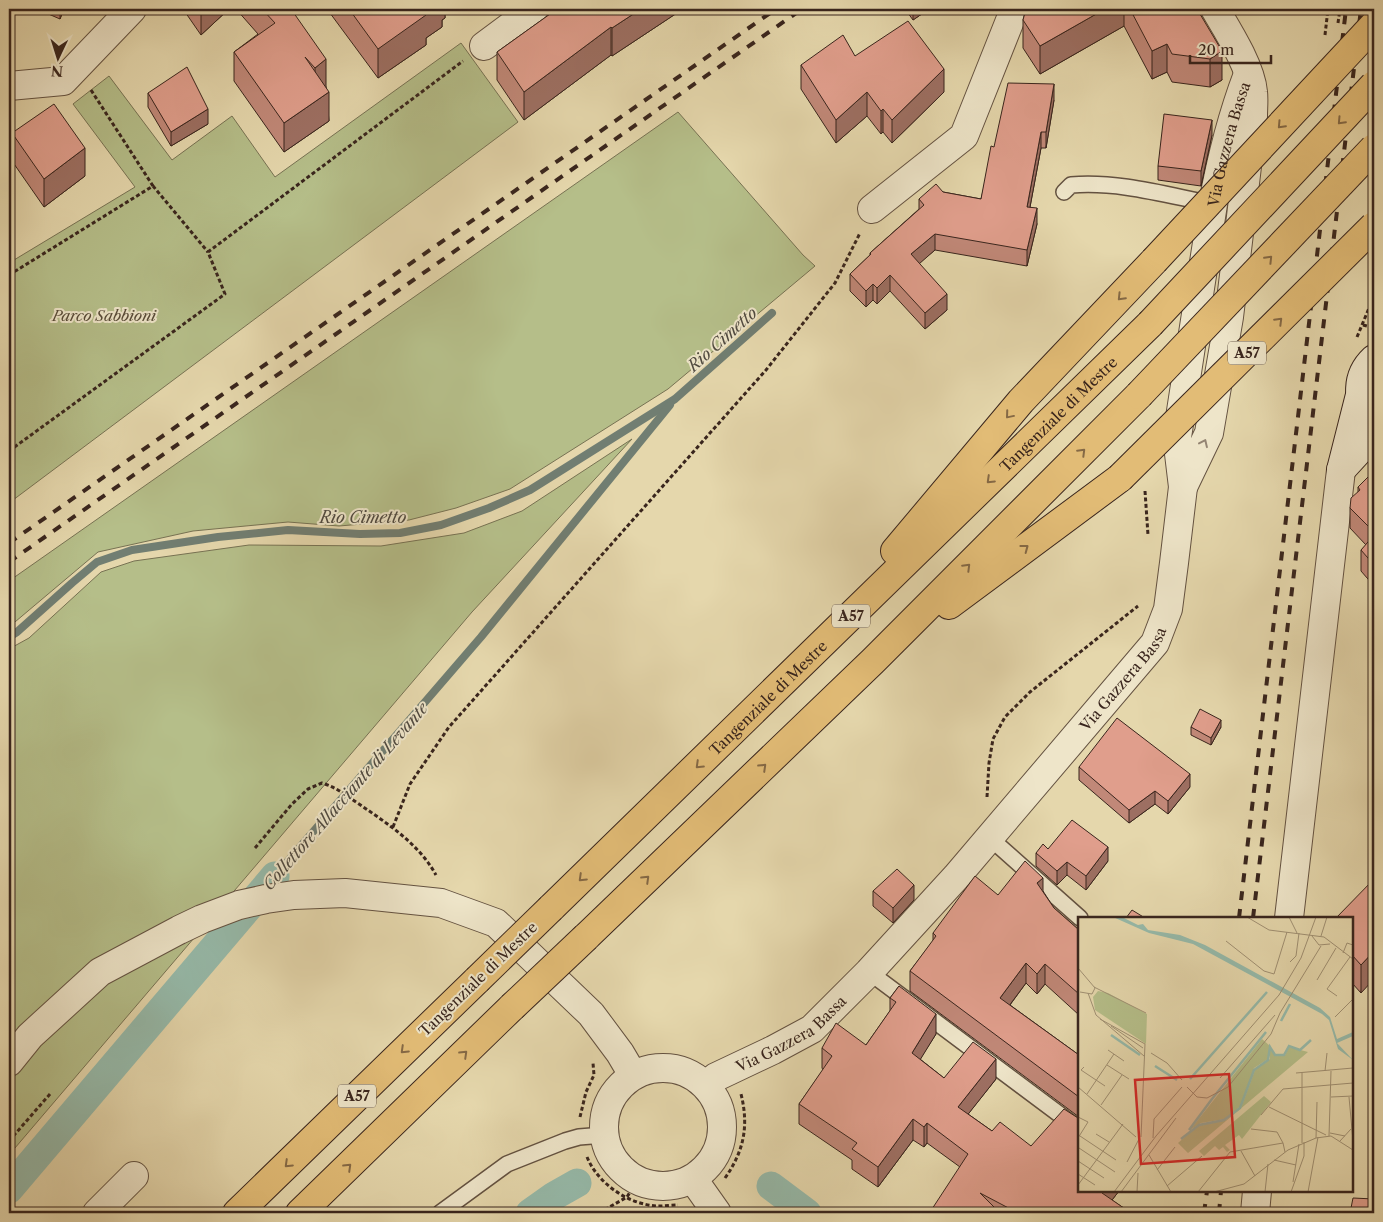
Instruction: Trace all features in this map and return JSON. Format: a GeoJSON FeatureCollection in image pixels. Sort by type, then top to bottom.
{"type":"FeatureCollection","features":[{"type":"Feature","properties":{"kind":"highway","name":"A57"},"geometry":{"type":"LineString","coordinates":[[784,683],[1021,401],[1374,25]]}},
{"type":"Feature","properties":{"kind":"highway","name":"Tangenziale di Mestre"},"geometry":{"type":"LineString","coordinates":[[237,1213],[784,683],[1150,324],[1374,85]]}},
{"type":"Feature","properties":{"kind":"highway","name":"A57"},"geometry":{"type":"LineString","coordinates":[[300,1213],[873,661],[1139,395],[1374,148]]}},
{"type":"Feature","properties":{"kind":"highway","name":"A57"},"geometry":{"type":"LineString","coordinates":[[873,661],[1132,482],[1374,226]]}},
{"type":"Feature","properties":{"kind":"street"},"geometry":{"type":"LineString","coordinates":[[9,86],[70,74],[132,9]]}},
{"type":"Feature","properties":{"kind":"street"},"geometry":{"type":"LineString","coordinates":[[484,46],[534,9]]}},
{"type":"Feature","properties":{"kind":"street"},"geometry":{"type":"LineString","coordinates":[[872,209],[964,136],[1013,13],[1018,9]]}},
{"type":"Feature","properties":{"kind":"street"},"geometry":{"type":"LineString","coordinates":[[1215,9],[1241,55],[1248,74]]}},
{"type":"Feature","properties":{"kind":"street","name":"Via Gazzera Bassa"},"geometry":{"type":"LineString","coordinates":[[717,1078],[812,1029],[869,972],[990,838],[1155,643],[1168,608],[1183,487],[1177,438],[1213,204],[1220,167],[1239,97],[1248,74]]}},
{"type":"Feature","properties":{"kind":"street","name":"Via Gazzera Bassa"},"geometry":{"type":"LineString","coordinates":[[1183,487],[1209,433],[1229,316],[1253,116],[1253,90],[1248,74]]}},
{"type":"Feature","properties":{"kind":"street"},"geometry":{"type":"LineString","coordinates":[[1289,917],[1341,470],[1367,406],[1362,375],[1374,359]]}},
{"type":"Feature","properties":{"kind":"street"},"geometry":{"type":"LineString","coordinates":[[1341,470],[1374,434]]}},
{"type":"Feature","properties":{"kind":"street"},"geometry":{"type":"LineString","coordinates":[[9,1062],[30,1036],[100,972],[178,930],[202,919],[266,899],[294,895],[345,893],[441,903],[496,924],[591,1014],[620,1053],[633,1076]]}},
{"type":"Feature","properties":{"kind":"street"},"geometry":{"type":"LineString","coordinates":[[658,1067],[671,1067],[684,1070],[696,1076],[717,1078],[714,1094],[719,1105],[723,1129],[722,1141],[711,1163],[705,1196],[679,1184],[651,1185],[632,1189],[625,1172],[615,1162],[608,1149],[592,1136],[604,1123],[610,1101],[624,1082],[645,1070],[658,1067]]}},
{"type":"Feature","properties":{"kind":"street"},"geometry":{"type":"LineString","coordinates":[[97,1213],[134,1176]]}},
{"type":"Feature","properties":{"kind":"street"},"geometry":{"type":"LineString","coordinates":[[1255,1213],[1257,1192]]}},
{"type":"Feature","properties":{"kind":"lane"},"geometry":{"type":"LineString","coordinates":[[1064,192],[1071,185],[1093,183],[1119,185],[1213,204]]}},
{"type":"Feature","properties":{"kind":"lane"},"geometry":{"type":"LineString","coordinates":[[990,838],[1079,917]]}},
{"type":"Feature","properties":{"kind":"lane"},"geometry":{"type":"LineString","coordinates":[[869,972],[1078,1128]]}},
{"type":"Feature","properties":{"kind":"lane"},"geometry":{"type":"LineString","coordinates":[[440,1213],[507,1164],[565,1141],[592,1136]]}},
{"type":"Feature","properties":{"kind":"path"},"geometry":{"type":"LineString","coordinates":[[208,252],[484,46]]}},
{"type":"Feature","properties":{"kind":"path"},"geometry":{"type":"LineString","coordinates":[[9,451],[225,294],[208,252],[153,186],[70,74]]}},
{"type":"Feature","properties":{"kind":"path"},"geometry":{"type":"LineString","coordinates":[[9,275],[153,186]]}},
{"type":"Feature","properties":{"kind":"path"},"geometry":{"type":"LineString","coordinates":[[393,827],[410,784],[449,727],[766,370],[835,283],[872,209]]}},
{"type":"Feature","properties":{"kind":"path"},"geometry":{"type":"LineString","coordinates":[[1356,338],[1374,296]]}},
{"type":"Feature","properties":{"kind":"path"},"geometry":{"type":"LineString","coordinates":[[1362,324],[1374,328]]}},
{"type":"Feature","properties":{"kind":"path"},"geometry":{"type":"LineString","coordinates":[[1132,482],[1146,523],[1148,538]]}},
{"type":"Feature","properties":{"kind":"path"},"geometry":{"type":"LineString","coordinates":[[987,802],[989,763],[993,739],[1005,717],[1030,692],[1136,609],[1141,602]]}},
{"type":"Feature","properties":{"kind":"path"},"geometry":{"type":"LineString","coordinates":[[255,848],[292,804],[308,789],[322,783],[336,788],[393,827],[428,861],[437,876]]}},
{"type":"Feature","properties":{"kind":"path"},"geometry":{"type":"LineString","coordinates":[[592,1060],[594,1074],[581,1108],[592,1136],[589,1163],[602,1179],[618,1193],[632,1189]]}},
{"type":"Feature","properties":{"kind":"path"},"geometry":{"type":"LineString","coordinates":[[632,1189],[637,1202],[657,1206],[678,1205],[705,1196],[726,1177],[736,1163],[743,1146],[746,1129],[745,1112],[741,1095],[717,1078]]}},
{"type":"Feature","properties":{"kind":"path"},"geometry":{"type":"LineString","coordinates":[[9,1141],[50,1094]]}},
{"type":"Feature","properties":{"kind":"path"},"geometry":{"type":"LineString","coordinates":[[599,1213],[632,1189]]}},
{"type":"Feature","properties":{"kind":"green space","name":"Parco Sabbioni"},"geometry":{"type":"Polygon","coordinates":[[[461,43],[518,122],[9,503],[9,263],[135,187],[73,104],[109,76],[172,160],[232,116],[275,177],[461,43]]]}},
{"type":"Feature","properties":{"kind":"green space"},"geometry":{"type":"Polygon","coordinates":[[[678,112],[803,255],[815,266],[668,389],[510,489],[456,508],[409,520],[339,526],[288,522],[193,531],[98,552],[9,627],[9,581],[678,112]]]}},
{"type":"Feature","properties":{"kind":"green space"},"geometry":{"type":"Polygon","coordinates":[[[632,439],[472,612],[9,1155],[9,649],[29,638],[101,572],[134,561],[249,545],[381,546],[464,533],[522,511],[632,439]]]}},
{"type":"Feature","properties":{"kind":"building"},"geometry":{"type":"Polygon","coordinates":[[[262,9],[291,9],[326,59],[315,68],[305,57],[329,92],[284,123],[234,52],[275,23],[262,9]]]}},
{"type":"Feature","properties":{"kind":"building"},"geometry":{"type":"Polygon","coordinates":[[[349,9],[426,9],[424,10],[426,15],[378,49],[349,9]]]}},
{"type":"Feature","properties":{"kind":"building"},"geometry":{"type":"Polygon","coordinates":[[[557,9],[641,9],[611,27],[524,92],[497,52],[557,9]]]}},
{"type":"Feature","properties":{"kind":"building"},"geometry":{"type":"Polygon","coordinates":[[[1026,9],[1105,9],[1040,46],[1023,20],[1026,9]]]}},
{"type":"Feature","properties":{"kind":"building"},"geometry":{"type":"Polygon","coordinates":[[[1130,9],[1197,9],[1222,51],[1210,59],[1172,54],[1167,44],[1152,51],[1130,9]]]}},
{"type":"Feature","properties":{"kind":"building"},"geometry":{"type":"Polygon","coordinates":[[[908,21],[944,69],[892,120],[883,109],[881,111],[867,92],[836,120],[801,65],[843,35],[855,56],[908,21]]]}},
{"type":"Feature","properties":{"kind":"building"},"geometry":{"type":"Polygon","coordinates":[[[187,67],[208,109],[171,132],[148,93],[187,67]]]}},
{"type":"Feature","properties":{"kind":"building"},"geometry":{"type":"Polygon","coordinates":[[[1008,83],[1054,84],[1046,132],[1041,132],[1027,207],[1037,208],[1027,250],[935,234],[911,254],[947,294],[925,313],[890,275],[877,288],[873,284],[866,291],[850,274],[870,253],[924,205],[919,199],[936,184],[943,192],[981,199],[991,146],[994,147],[1008,83]]]}},
{"type":"Feature","properties":{"kind":"building"},"geometry":{"type":"Polygon","coordinates":[[[54,104],[85,148],[44,179],[12,133],[54,104]]]}},
{"type":"Feature","properties":{"kind":"building"},"geometry":{"type":"Polygon","coordinates":[[[1164,114],[1212,120],[1201,171],[1158,166],[1164,114]]]}},
{"type":"Feature","properties":{"kind":"building"},"geometry":{"type":"Polygon","coordinates":[[[1374,471],[1374,532],[1350,508],[1351,498],[1360,490],[1358,487],[1374,471]]]}},
{"type":"Feature","properties":{"kind":"building"},"geometry":{"type":"Polygon","coordinates":[[[1374,535],[1374,565],[1361,550],[1374,535]]]}},
{"type":"Feature","properties":{"kind":"building"},"geometry":{"type":"Polygon","coordinates":[[[1200,709],[1221,720],[1211,738],[1191,727],[1200,709]]]}},
{"type":"Feature","properties":{"kind":"building"},"geometry":{"type":"Polygon","coordinates":[[[1117,718],[1190,774],[1168,801],[1155,791],[1129,810],[1079,767],[1117,718]]]}},
{"type":"Feature","properties":{"kind":"building"},"geometry":{"type":"Polygon","coordinates":[[[1072,820],[1108,847],[1086,876],[1067,862],[1057,871],[1036,853],[1043,844],[1048,849],[1072,820]]]}},
{"type":"Feature","properties":{"kind":"building"},"geometry":{"type":"Polygon","coordinates":[[[1025,861],[1043,878],[1037,883],[1054,908],[1078,929],[1078,993],[1045,964],[1037,974],[1026,963],[1000,998],[1078,1054],[1078,1096],[910,971],[936,936],[933,933],[975,876],[998,895],[1025,861]]]}},
{"type":"Feature","properties":{"kind":"building"},"geometry":{"type":"Polygon","coordinates":[[[897,869],[914,885],[893,908],[873,891],[897,869]]]}},
{"type":"Feature","properties":{"kind":"building"},"geometry":{"type":"Polygon","coordinates":[[[1374,879],[1374,951],[1361,965],[1353,956],[1353,917],[1337,917],[1374,879]]]}},
{"type":"Feature","properties":{"kind":"building"},"geometry":{"type":"Polygon","coordinates":[[[1132,910],[1143,917],[1127,917],[1132,910]]]}},
{"type":"Feature","properties":{"kind":"building"},"geometry":{"type":"Polygon","coordinates":[[[899,986],[936,1014],[912,1053],[944,1078],[973,1042],[996,1059],[958,1107],[992,1131],[1000,1122],[1031,1146],[1064,1109],[1078,1118],[1078,1192],[1103,1192],[1131,1213],[1018,1213],[980,1193],[1000,1213],[939,1213],[932,1209],[968,1154],[927,1123],[924,1127],[913,1119],[878,1167],[852,1149],[857,1143],[799,1104],[832,1056],[822,1048],[836,1023],[866,1045],[896,1002],[890,998],[899,986]]]}},
{"type":"Feature","properties":{"kind":"building"},"geometry":{"type":"Polygon","coordinates":[[[1353,1198],[1374,1199],[1374,1213],[1350,1213],[1353,1198]]]}},
{"type":"Feature","properties":{"kind":"waterway","name":"Rio Cimetto"},"geometry":{"type":"LineString","coordinates":[[9,637],[97,562],[132,550],[218,537],[288,530],[360,534],[400,533],[441,525],[489,508],[530,490],[675,399],[772,313]]}},
{"type":"Feature","properties":{"kind":"waterway","name":"Collettore Allacciante di Levante"},"geometry":{"type":"LineString","coordinates":[[275,876],[481,637],[670,405]]}},
{"type":"Feature","properties":{"kind":"waterway","name":"Collettore Allacciante di Levante"},"geometry":{"type":"LineString","coordinates":[[9,1189],[275,876]]}},
{"type":"Feature","properties":{"kind":"waterway"},"geometry":{"type":"LineString","coordinates":[[530,1213],[577,1183]]}},
{"type":"Feature","properties":{"kind":"waterway"},"geometry":{"type":"LineString","coordinates":[[771,1186],[807,1213]]}},
{"type":"Feature","properties":{"kind":"railway"},"geometry":{"type":"LineString","coordinates":[[9,543],[776,9]]}},
{"type":"Feature","properties":{"kind":"railway"},"geometry":{"type":"LineString","coordinates":[[9,562],[802,9]]}},
{"type":"Feature","properties":{"kind":"railway"},"geometry":{"type":"LineString","coordinates":[[1239,917],[1346,9]]}},
{"type":"Feature","properties":{"kind":"railway"},"geometry":{"type":"LineString","coordinates":[[1253,917],[1361,9]]}},
{"type":"Feature","properties":{"kind":"railway"},"geometry":{"type":"LineString","coordinates":[[1204,1213],[1207,1192]]}},
{"type":"Feature","properties":{"kind":"railway"},"geometry":{"type":"LineString","coordinates":[[1219,1213],[1221,1192]]}}]}
